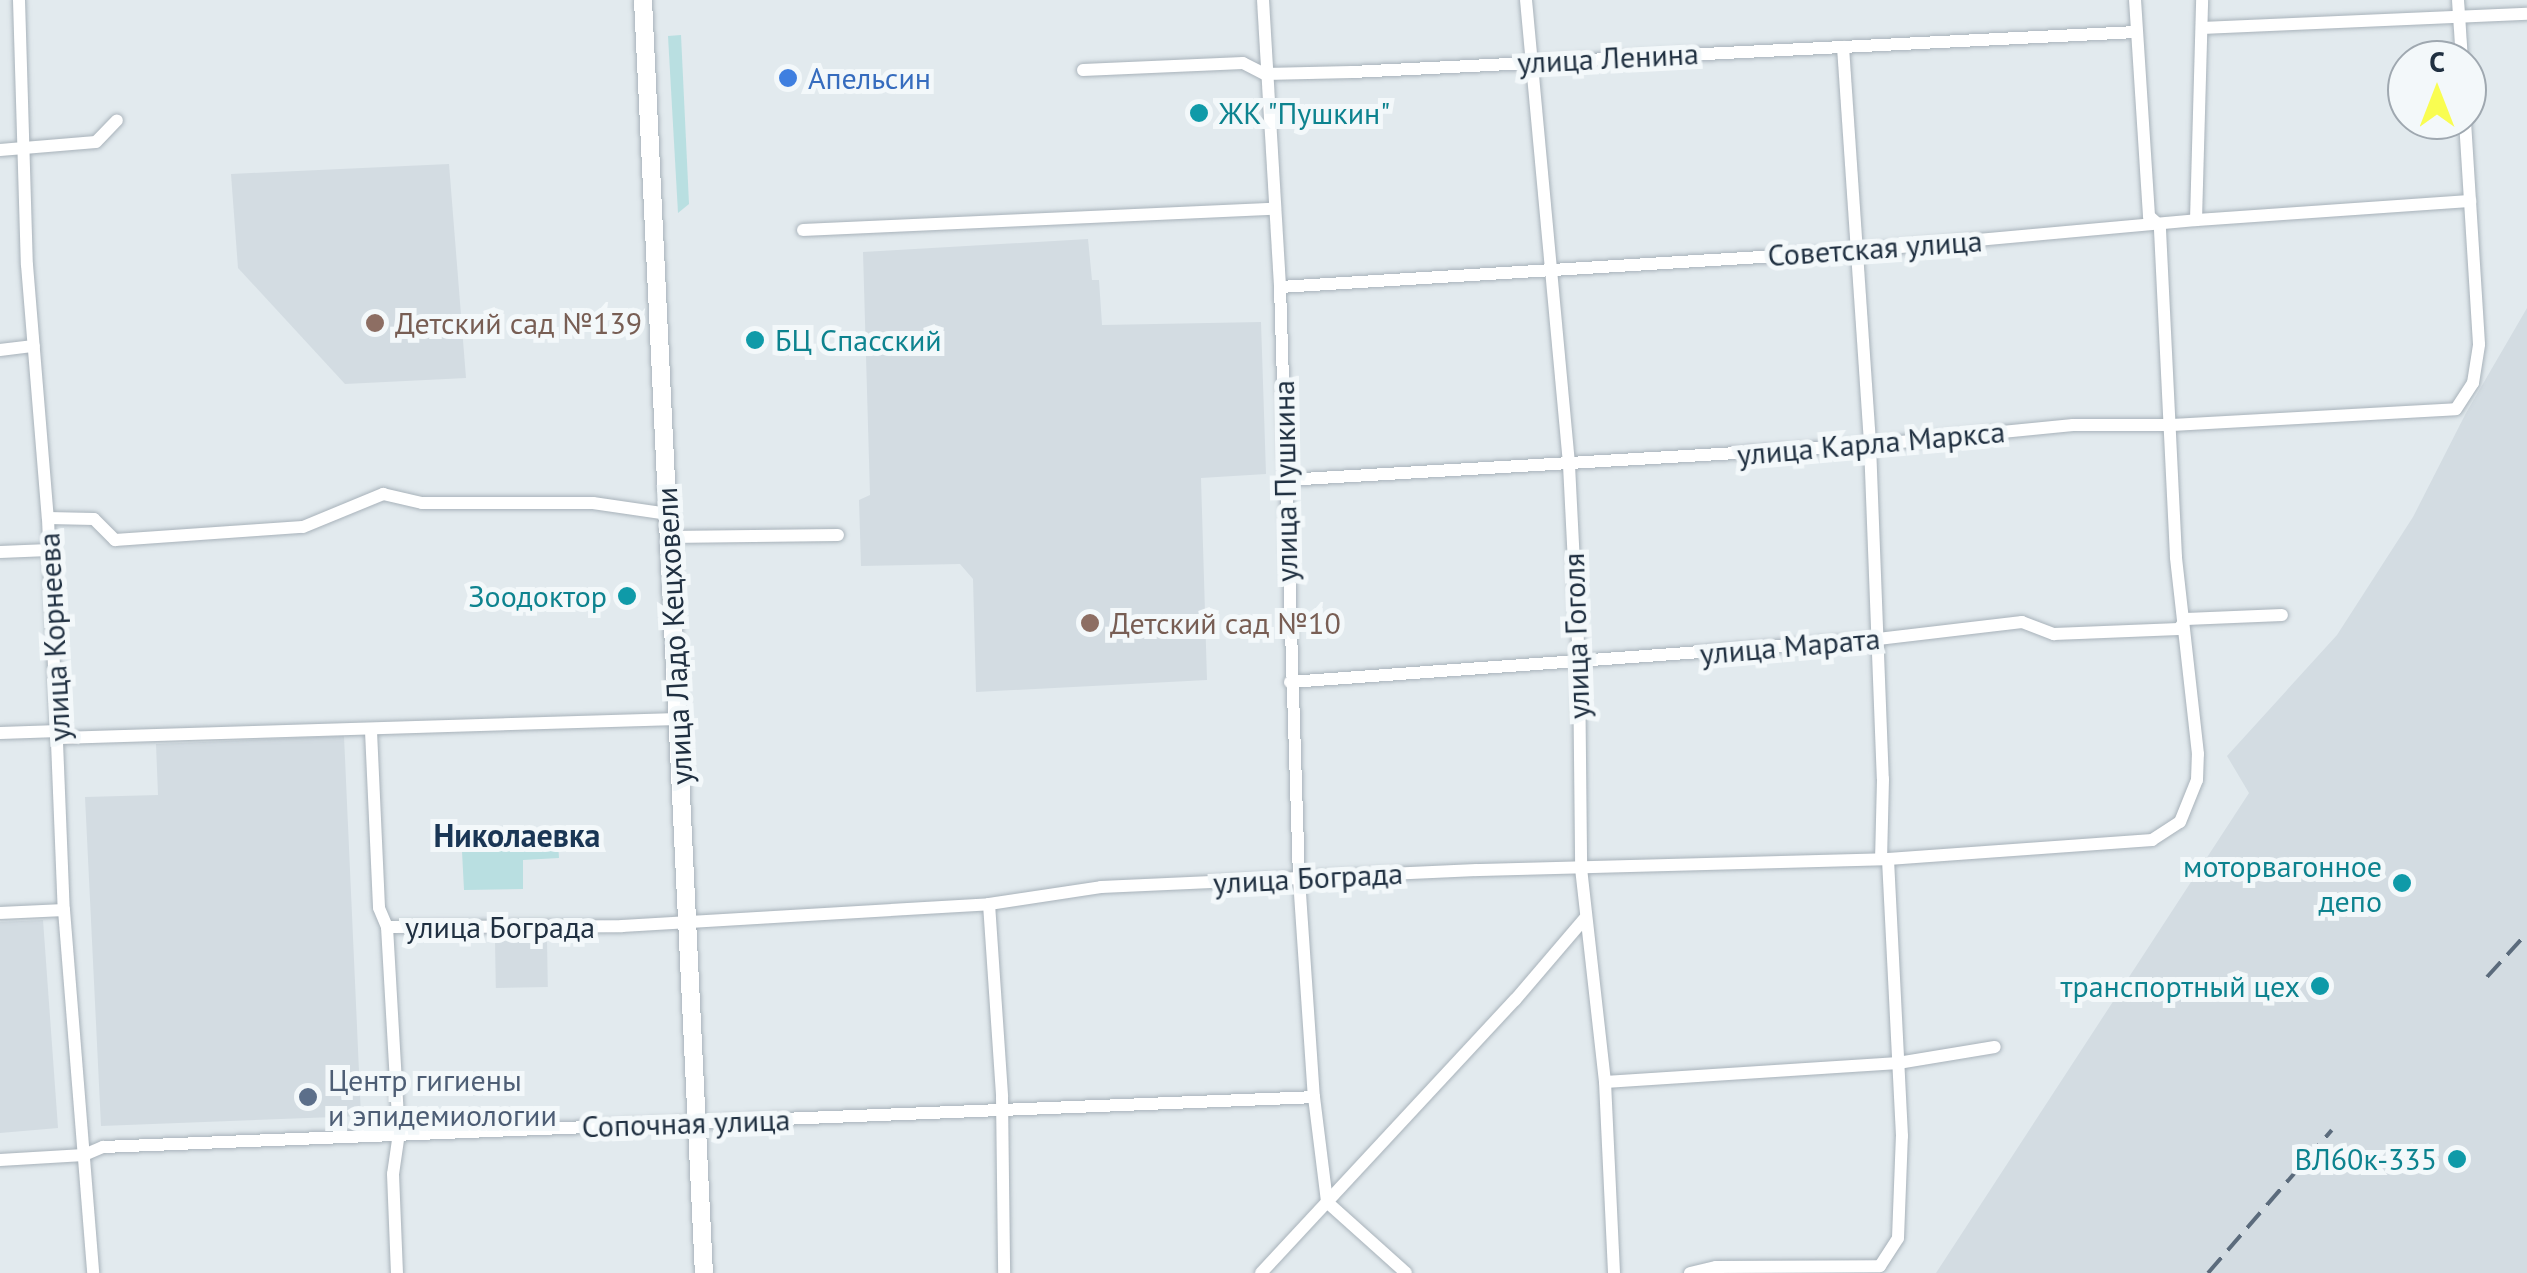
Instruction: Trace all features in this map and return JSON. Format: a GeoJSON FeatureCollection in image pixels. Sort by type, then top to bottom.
{"type":"FeatureCollection","features":[{"type":"Feature","properties":{"kind":"main road","name":"улица Ладо Кецховели"},"geometry":{"type":"LineString","coordinates":[[643,0],[704,1273]]}},
{"type":"Feature","properties":{"kind":"street","name":"улица Корнеева"},"geometry":{"type":"LineString","coordinates":[[19,0],[23,149],[59,735],[64,910],[93,1273]]}},
{"type":"Feature","properties":{"kind":"street","name":"улица Пушкина"},"geometry":{"type":"LineString","coordinates":[[1263,0],[1280,287],[1298,879],[1326,1202]]}},
{"type":"Feature","properties":{"kind":"street","name":"улица Гоголя"},"geometry":{"type":"LineString","coordinates":[[1526,0],[1569,465],[1578,662],[1581,868],[1606,1082],[1614,1273]]}},
{"type":"Feature","properties":{"kind":"street"},"geometry":{"type":"LineString","coordinates":[[2135,0],[2149,216],[2160,226],[2176,557],[2186,619]]}},
{"type":"Feature","properties":{"kind":"street"},"geometry":{"type":"LineString","coordinates":[[2196,220],[2202,0]]}},
{"type":"Feature","properties":{"kind":"street"},"geometry":{"type":"LineString","coordinates":[[2458,0],[2461,40]]}},
{"type":"Feature","properties":{"kind":"street"},"geometry":{"type":"LineString","coordinates":[[2202,28],[2527,14]]}},
{"type":"Feature","properties":{"kind":"street","name":"улица Ленина"},"geometry":{"type":"LineString","coordinates":[[1083,70],[1244,64],[1265,74],[2135,32]]}},
{"type":"Feature","properties":{"kind":"street"},"geometry":{"type":"LineString","coordinates":[[1690,1273],[1716,1267],[1880,1266],[1898,1238],[1902,1136],[1885,859],[1870,445],[1843,47]]}},
{"type":"Feature","properties":{"kind":"street"},"geometry":{"type":"LineString","coordinates":[[0,150],[96,142],[118,120]]}},
{"type":"Feature","properties":{"kind":"street"},"geometry":{"type":"LineString","coordinates":[[2466,140],[2470,201]]}},
{"type":"Feature","properties":{"kind":"street","name":"Советская улица"},"geometry":{"type":"LineString","coordinates":[[1280,287],[1857,250],[2470,201]]}},
{"type":"Feature","properties":{"kind":"street","name":"улица Карла Маркса"},"geometry":{"type":"LineString","coordinates":[[1286,480],[1870,445],[2073,425],[2172,426],[2456,409],[2472,383],[2479,344],[2470,201]]}},
{"type":"Feature","properties":{"kind":"street"},"geometry":{"type":"LineString","coordinates":[[803,230],[1274,208]]}},
{"type":"Feature","properties":{"kind":"street"},"geometry":{"type":"LineString","coordinates":[[0,350],[34,346]]}},
{"type":"Feature","properties":{"kind":"street"},"geometry":{"type":"LineString","coordinates":[[48,518],[94,519],[114,540],[303,527],[383,494],[422,502],[593,504],[668,514]]}},
{"type":"Feature","properties":{"kind":"street"},"geometry":{"type":"LineString","coordinates":[[670,537],[838,536]]}},
{"type":"Feature","properties":{"kind":"street"},"geometry":{"type":"LineString","coordinates":[[0,552],[49,550]]}},
{"type":"Feature","properties":{"kind":"street","name":"улица Марата"},"geometry":{"type":"LineString","coordinates":[[1290,682],[1878,639],[2022,622],[2054,634],[2179,628],[2186,619],[2282,615]]}},
{"type":"Feature","properties":{"kind":"street","name":"улица Бограда"},"geometry":{"type":"LineString","coordinates":[[386,927],[560,928],[988,904],[1101,887],[1885,859],[2152,840],[2180,822],[2197,780],[2186,619]]}},
{"type":"Feature","properties":{"kind":"street"},"geometry":{"type":"LineString","coordinates":[[0,734],[371,731],[678,719]]}},
{"type":"Feature","properties":{"kind":"street"},"geometry":{"type":"LineString","coordinates":[[371,731],[380,908],[386,927],[400,1133],[393,1174],[397,1273]]}},
{"type":"Feature","properties":{"kind":"street"},"geometry":{"type":"LineString","coordinates":[[988,904],[1000,1109],[1004,1273]]}},
{"type":"Feature","properties":{"kind":"street"},"geometry":{"type":"LineString","coordinates":[[0,913],[64,910]]}},
{"type":"Feature","properties":{"kind":"street"},"geometry":{"type":"LineString","coordinates":[[1261,1273],[1515,1000],[1585,918]]}},
{"type":"Feature","properties":{"kind":"street"},"geometry":{"type":"LineString","coordinates":[[1606,1082],[1898,1063],[1995,1047]]}},
{"type":"Feature","properties":{"kind":"street","name":"Сопочная улица"},"geometry":{"type":"LineString","coordinates":[[0,1160],[84,1156],[103,1147],[1314,1097]]}},
{"type":"Feature","properties":{"kind":"street"},"geometry":{"type":"LineString","coordinates":[[1326,1202],[1406,1273]]}},
{"type":"Feature","properties":{"kind":"shaded area"},"geometry":{"type":"Polygon","coordinates":[[[681,35],[689,204],[678,213],[668,36],[681,35]]]}},
{"type":"Feature","properties":{"kind":"shaded area","name":"Детский сад №139"},"geometry":{"type":"Polygon","coordinates":[[[449,164],[466,378],[345,384],[238,268],[231,174],[449,164]]]}},
{"type":"Feature","properties":{"kind":"shaded area"},"geometry":{"type":"Polygon","coordinates":[[[1088,239],[1092,280],[1099,280],[1102,325],[1261,322],[1266,474],[1201,478],[1207,680],[976,692],[973,579],[960,564],[861,566],[859,500],[870,495],[863,252],[1088,239]]]}},
{"type":"Feature","properties":{"kind":"shaded area"},"geometry":{"type":"Polygon","coordinates":[[[2527,308],[2527,1273],[1936,1273],[2249,793],[2227,756],[2337,635],[2413,517],[2466,413],[2527,308]]]}},
{"type":"Feature","properties":{"kind":"shaded area"},"geometry":{"type":"Polygon","coordinates":[[[344,736],[361,1116],[101,1126],[85,797],[158,795],[156,744],[344,736]]]}},
{"type":"Feature","properties":{"kind":"shaded area"},"geometry":{"type":"Polygon","coordinates":[[[557,827],[559,858],[523,860],[523,889],[464,890],[461,832],[557,827]]]}},
{"type":"Feature","properties":{"kind":"shaded area"},"geometry":{"type":"Polygon","coordinates":[[[43,920],[58,1128],[0,1133],[0,922],[43,920]]]}},
{"type":"Feature","properties":{"kind":"shaded area"},"geometry":{"type":"Polygon","coordinates":[[[547,940],[548,987],[496,988],[495,941],[547,940]]]}},
{"type":"Feature","properties":{"kind":"railway"},"geometry":{"type":"LineString","coordinates":[[2487,977],[2527,933]]}},
{"type":"Feature","properties":{"kind":"railway"},"geometry":{"type":"LineString","coordinates":[[2208,1273],[2332,1130]]}},
{"type":"Feature","properties":{"kind":"place","name":"Апельсин"},"geometry":{"type":"Point","coordinates":[788,78]}},
{"type":"Feature","properties":{"kind":"place","name":"ЖК \"Пушкин\""},"geometry":{"type":"Point","coordinates":[1199,113]}},
{"type":"Feature","properties":{"kind":"place","name":"Детский сад №139"},"geometry":{"type":"Point","coordinates":[375,323]}},
{"type":"Feature","properties":{"kind":"place","name":"БЦ Спасский"},"geometry":{"type":"Point","coordinates":[755,340]}},
{"type":"Feature","properties":{"kind":"place","name":"Зоодоктор"},"geometry":{"type":"Point","coordinates":[627,596]}},
{"type":"Feature","properties":{"kind":"place","name":"Детский сад №10"},"geometry":{"type":"Point","coordinates":[1090,623]}},
{"type":"Feature","properties":{"kind":"place","name":"моторвагонное депо"},"geometry":{"type":"Point","coordinates":[2402,883]}},
{"type":"Feature","properties":{"kind":"place","name":"транспортный цех"},"geometry":{"type":"Point","coordinates":[2320,986]}},
{"type":"Feature","properties":{"kind":"place","name":"Центр гигиены и эпидемиологии"},"geometry":{"type":"Point","coordinates":[308,1097]}},
{"type":"Feature","properties":{"kind":"place","name":"ВЛ60к-335"},"geometry":{"type":"Point","coordinates":[2457,1159]}},
{"type":"Feature","properties":{"kind":"district","name":"Николаевка"},"geometry":{"type":"Point","coordinates":[517,835]}}]}
